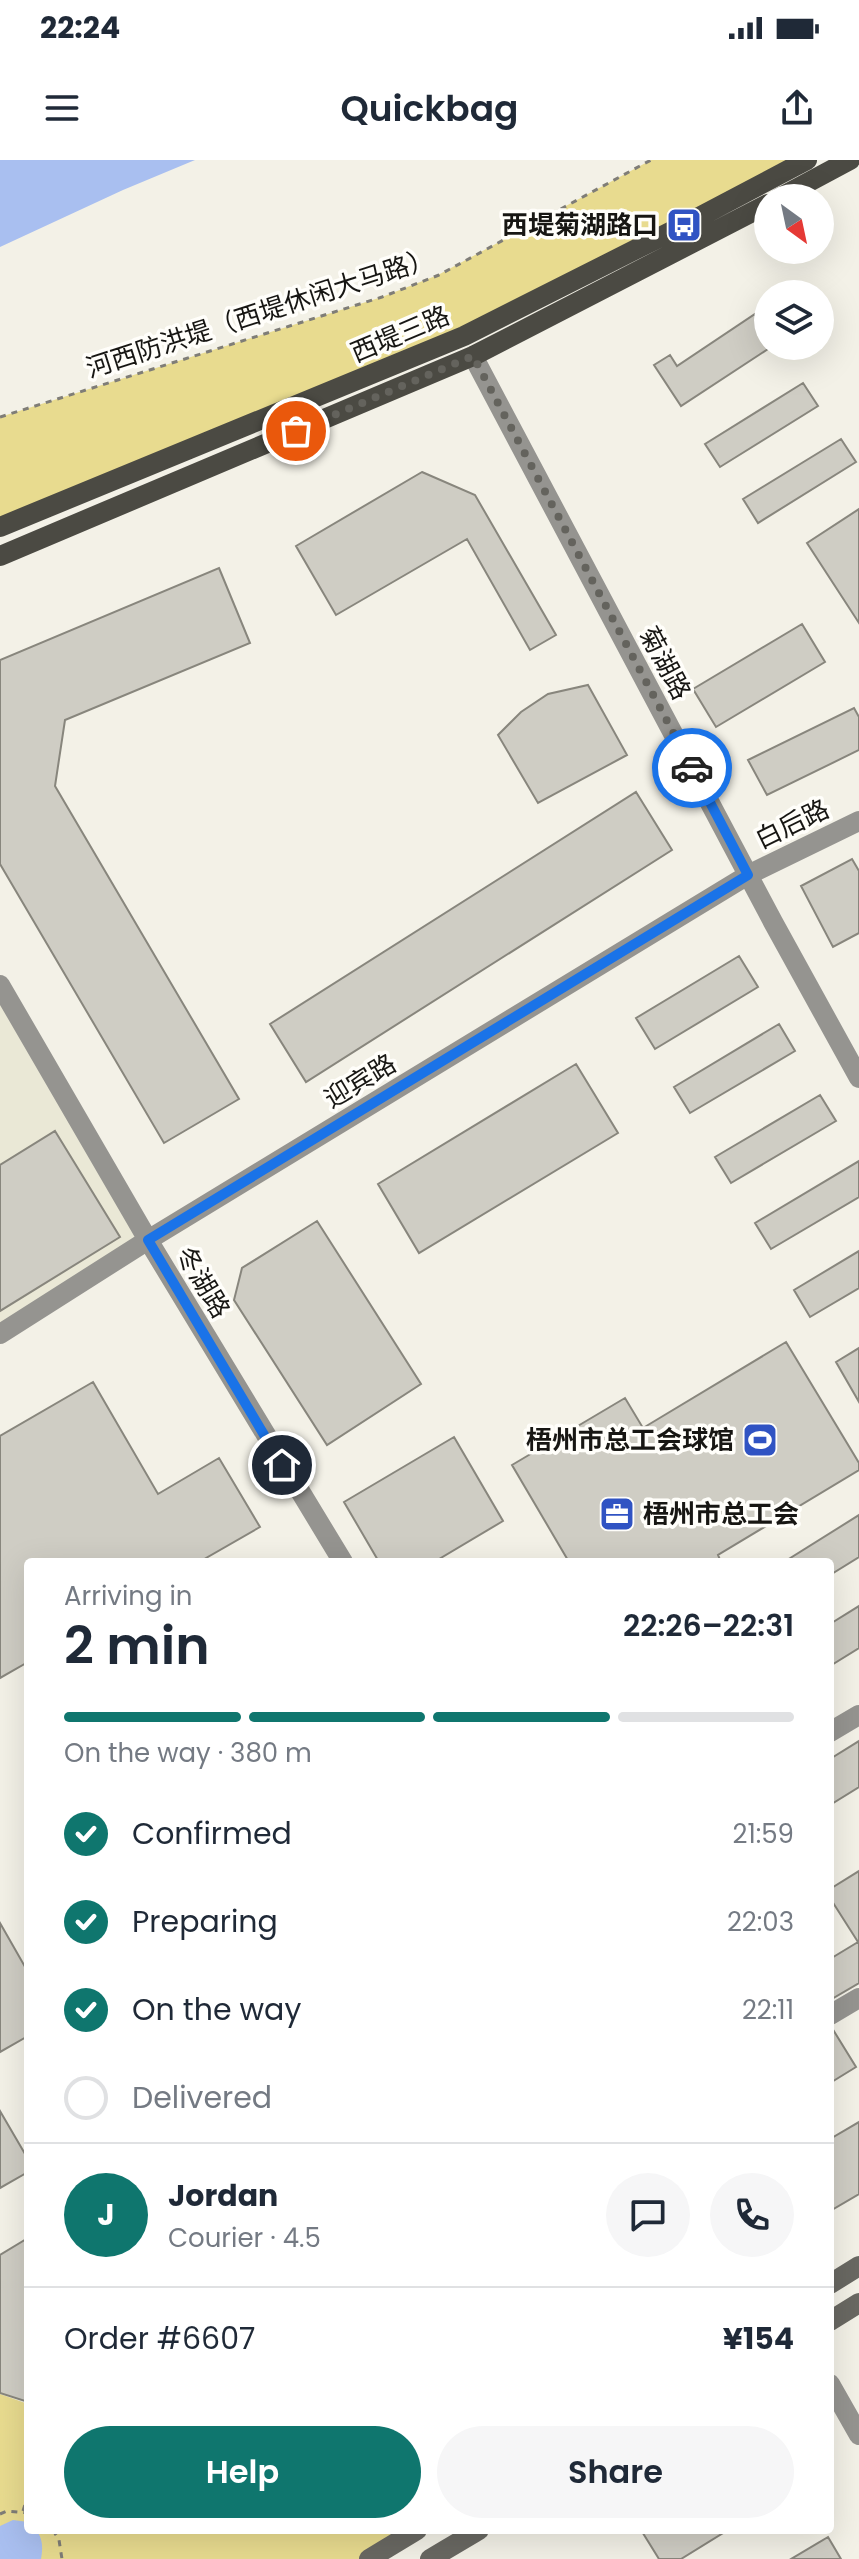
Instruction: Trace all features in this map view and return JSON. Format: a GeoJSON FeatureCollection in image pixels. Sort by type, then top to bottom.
{"type":"FeatureCollection","features":[{"type":"Feature","properties":{"kind":"main road","name":"西堤三路"},"geometry":{"type":"LineString","coordinates":[[0,527],[464,336],[807,160]]}},
{"type":"Feature","properties":{"kind":"main road"},"geometry":{"type":"LineString","coordinates":[[805,184],[850,160]]}},
{"type":"Feature","properties":{"kind":"main road","name":"西堤三路"},"geometry":{"type":"LineString","coordinates":[[0,556],[473,356],[754,211]]}},
{"type":"Feature","properties":{"kind":"main road"},"geometry":{"type":"LineString","coordinates":[[834,2282],[859,2266]]}},
{"type":"Feature","properties":{"kind":"main road"},"geometry":{"type":"LineString","coordinates":[[834,2319],[859,2303]]}},
{"type":"Feature","properties":{"kind":"main road"},"geometry":{"type":"LineString","coordinates":[[369,2559],[410,2534]]}},
{"type":"Feature","properties":{"kind":"main road"},"geometry":{"type":"LineString","coordinates":[[430,2559],[472,2534]]}},
{"type":"Feature","properties":{"kind":"street","name":"菊湖路"},"geometry":{"type":"LineString","coordinates":[[473,356],[859,1078]]}},
{"type":"Feature","properties":{"kind":"street","name":"白后路"},"geometry":{"type":"LineString","coordinates":[[748,875],[859,821]]}},
{"type":"Feature","properties":{"kind":"street","name":"迎宾路"},"geometry":{"type":"LineString","coordinates":[[0,1334],[148,1240],[748,875]]}},
{"type":"Feature","properties":{"kind":"street","name":"冬湖路"},"geometry":{"type":"LineString","coordinates":[[0,985],[148,1240],[341,1558]]}},
{"type":"Feature","properties":{"kind":"street"},"geometry":{"type":"LineString","coordinates":[[834,1730],[859,1715]]}},
{"type":"Feature","properties":{"kind":"street"},"geometry":{"type":"LineString","coordinates":[[834,2013],[859,1998]]}},
{"type":"Feature","properties":{"kind":"street"},"geometry":{"type":"LineString","coordinates":[[834,2391],[859,2435]]}},
{"type":"Feature","properties":{"kind":"path","name":"河西防洪堤（西堤休闲大马路）"},"geometry":{"type":"LineString","coordinates":[[0,417],[382,297],[439,275],[651,160]]}},
{"type":"Feature","properties":{"kind":"path"},"geometry":{"type":"LineString","coordinates":[[0,2514],[24,2512]]}},
{"type":"Feature","properties":{"kind":"path"},"geometry":{"type":"LineString","coordinates":[[55,2534],[62,2559]]}},
{"type":"Feature","properties":{"kind":"shaded area"},"geometry":{"type":"Polygon","coordinates":[[[651,160],[806,160],[760,184],[754,184],[754,187],[518,310],[0,527],[0,417],[382,297],[438,275],[651,160]]]}},
{"type":"Feature","properties":{"kind":"shaded area"},"geometry":{"type":"Polygon","coordinates":[[[0,985],[148,1240],[0,1334],[0,985]]]}},
{"type":"Feature","properties":{"kind":"shaded area"},"geometry":{"type":"Polygon","coordinates":[[[0,2394],[24,2403],[24,2534],[410,2534],[369,2559],[0,2559],[0,2394]]]}},
{"type":"Feature","properties":{"kind":"water"},"geometry":{"type":"Polygon","coordinates":[[[0,160],[195,160],[0,247],[0,160]]]}},
{"type":"Feature","properties":{"kind":"water"},"geometry":{"type":"Polygon","coordinates":[[[13,2520],[24,2521],[24,2534],[38,2534],[42,2544],[41,2559],[0,2559],[0,2526],[13,2520]]]}},
{"type":"Feature","properties":{"kind":"building"},"geometry":{"type":"Polygon","coordinates":[[[754,315],[754,358],[681,406],[654,365],[670,355],[677,366],[754,315]]]}},
{"type":"Feature","properties":{"kind":"building"},"geometry":{"type":"Polygon","coordinates":[[[803,383],[818,406],[720,467],[705,444],[803,383]]]}},
{"type":"Feature","properties":{"kind":"building"},"geometry":{"type":"Polygon","coordinates":[[[841,439],[856,462],[758,523],[743,499],[841,439]]]}},
{"type":"Feature","properties":{"kind":"building"},"geometry":{"type":"Polygon","coordinates":[[[422,472],[475,495],[556,635],[530,650],[467,539],[336,615],[296,546],[422,472]]]}},
{"type":"Feature","properties":{"kind":"building"},"geometry":{"type":"Polygon","coordinates":[[[859,509],[859,623],[807,543],[859,509]]]}},
{"type":"Feature","properties":{"kind":"building"},"geometry":{"type":"Polygon","coordinates":[[[219,568],[250,643],[65,720],[55,786],[239,1099],[164,1143],[0,864],[0,660],[219,568]]]}},
{"type":"Feature","properties":{"kind":"building"},"geometry":{"type":"Polygon","coordinates":[[[802,624],[825,662],[716,727],[693,689],[802,624]]]}},
{"type":"Feature","properties":{"kind":"building"},"geometry":{"type":"Polygon","coordinates":[[[588,685],[627,755],[538,803],[498,735],[521,712],[548,694],[588,685]]]}},
{"type":"Feature","properties":{"kind":"building"},"geometry":{"type":"Polygon","coordinates":[[[854,708],[859,717],[859,750],[767,795],[748,760],[854,708]]]}},
{"type":"Feature","properties":{"kind":"building"},"geometry":{"type":"Polygon","coordinates":[[[636,792],[672,850],[306,1082],[270,1024],[636,792]]]}},
{"type":"Feature","properties":{"kind":"building"},"geometry":{"type":"Polygon","coordinates":[[[852,859],[859,871],[859,933],[833,947],[801,886],[852,859]]]}},
{"type":"Feature","properties":{"kind":"building"},"geometry":{"type":"Polygon","coordinates":[[[739,956],[758,987],[655,1049],[636,1018],[739,956]]]}},
{"type":"Feature","properties":{"kind":"building"},"geometry":{"type":"Polygon","coordinates":[[[779,1024],[795,1051],[690,1113],[674,1087],[779,1024]]]}},
{"type":"Feature","properties":{"kind":"building"},"geometry":{"type":"Polygon","coordinates":[[[576,1064],[618,1133],[419,1253],[378,1184],[576,1064]]]}},
{"type":"Feature","properties":{"kind":"building"},"geometry":{"type":"Polygon","coordinates":[[[820,1095],[836,1121],[731,1183],[715,1157],[820,1095]]]}},
{"type":"Feature","properties":{"kind":"building"},"geometry":{"type":"Polygon","coordinates":[[[55,1131],[120,1237],[0,1311],[0,1165],[55,1131]]]}},
{"type":"Feature","properties":{"kind":"building"},"geometry":{"type":"Polygon","coordinates":[[[859,1161],[859,1197],[771,1249],[755,1223],[859,1161]]]}},
{"type":"Feature","properties":{"kind":"building"},"geometry":{"type":"Polygon","coordinates":[[[317,1221],[421,1384],[327,1445],[234,1300],[242,1268],[317,1221]]]}},
{"type":"Feature","properties":{"kind":"building"},"geometry":{"type":"Polygon","coordinates":[[[859,1251],[859,1288],[810,1317],[794,1290],[859,1251]]]}},
{"type":"Feature","properties":{"kind":"building"},"geometry":{"type":"Polygon","coordinates":[[[786,1342],[859,1463],[859,1470],[718,1555],[719,1558],[567,1558],[512,1465],[625,1398],[643,1428],[786,1342]]]}},
{"type":"Feature","properties":{"kind":"building"},"geometry":{"type":"Polygon","coordinates":[[[859,1348],[859,1402],[836,1362],[859,1348]]]}},
{"type":"Feature","properties":{"kind":"building"},"geometry":{"type":"Polygon","coordinates":[[[93,1382],[158,1494],[219,1458],[260,1527],[206,1558],[24,1558],[24,1664],[0,1678],[0,1436],[93,1382]]]}},
{"type":"Feature","properties":{"kind":"building"},"geometry":{"type":"Polygon","coordinates":[[[454,1437],[503,1521],[441,1558],[377,1558],[344,1502],[454,1437]]]}},
{"type":"Feature","properties":{"kind":"building"},"geometry":{"type":"Polygon","coordinates":[[[859,1515],[859,1557],[834,1573],[834,1558],[790,1558],[859,1515]]]}},
{"type":"Feature","properties":{"kind":"building"},"geometry":{"type":"Polygon","coordinates":[[[859,1606],[859,1648],[834,1664],[834,1622],[859,1606]]]}},
{"type":"Feature","properties":{"kind":"building"},"geometry":{"type":"Polygon","coordinates":[[[859,1741],[859,1787],[834,1803],[834,1757],[859,1741]]]}},
{"type":"Feature","properties":{"kind":"building"},"geometry":{"type":"Polygon","coordinates":[[[859,1871],[859,1983],[834,1998],[834,1957],[858,1942],[834,1904],[834,1887],[859,1871]]]}},
{"type":"Feature","properties":{"kind":"building"},"geometry":{"type":"Polygon","coordinates":[[[0,1923],[24,1965],[24,2038],[0,2052],[0,1923]]]}},
{"type":"Feature","properties":{"kind":"building"},"geometry":{"type":"Polygon","coordinates":[[[834,2031],[856,2067],[834,2081],[834,2031]]]}},
{"type":"Feature","properties":{"kind":"building"},"geometry":{"type":"Polygon","coordinates":[[[0,2111],[24,2152],[24,2174],[0,2188],[0,2111]]]}},
{"type":"Feature","properties":{"kind":"building"},"geometry":{"type":"Polygon","coordinates":[[[859,2122],[859,2194],[834,2209],[834,2137],[859,2122]]]}},
{"type":"Feature","properties":{"kind":"building"},"geometry":{"type":"Polygon","coordinates":[[[24,2240],[24,2401],[0,2393],[0,2255],[24,2240]]]}},
{"type":"Feature","properties":{"kind":"building"},"geometry":{"type":"Polygon","coordinates":[[[643,2534],[722,2534],[681,2559],[659,2559],[643,2534]]]}},
{"type":"Feature","properties":{"kind":"building"},"geometry":{"type":"Polygon","coordinates":[[[828,2537],[841,2559],[791,2559],[828,2537]]]}},
{"type":"Feature","properties":{"kind":"way so far"},"geometry":{"type":"LineString","coordinates":[[296,431],[473,356],[692,768]]}},
{"type":"Feature","properties":{"kind":"place","name":"西堤菊湖路口"},"geometry":{"type":"Point","coordinates":[684,225]}},
{"type":"Feature","properties":{"kind":"place","name":"梧州市总工会球馆"},"geometry":{"type":"Point","coordinates":[760,1440]}},
{"type":"Feature","properties":{"kind":"place","name":"梧州市总工会"},"geometry":{"type":"Point","coordinates":[617,1514]}},
{"type":"Feature","properties":{"kind":"route"},"geometry":{"type":"LineString","coordinates":[[282,1465],[148,1240],[748,875],[692,768]]}}]}
